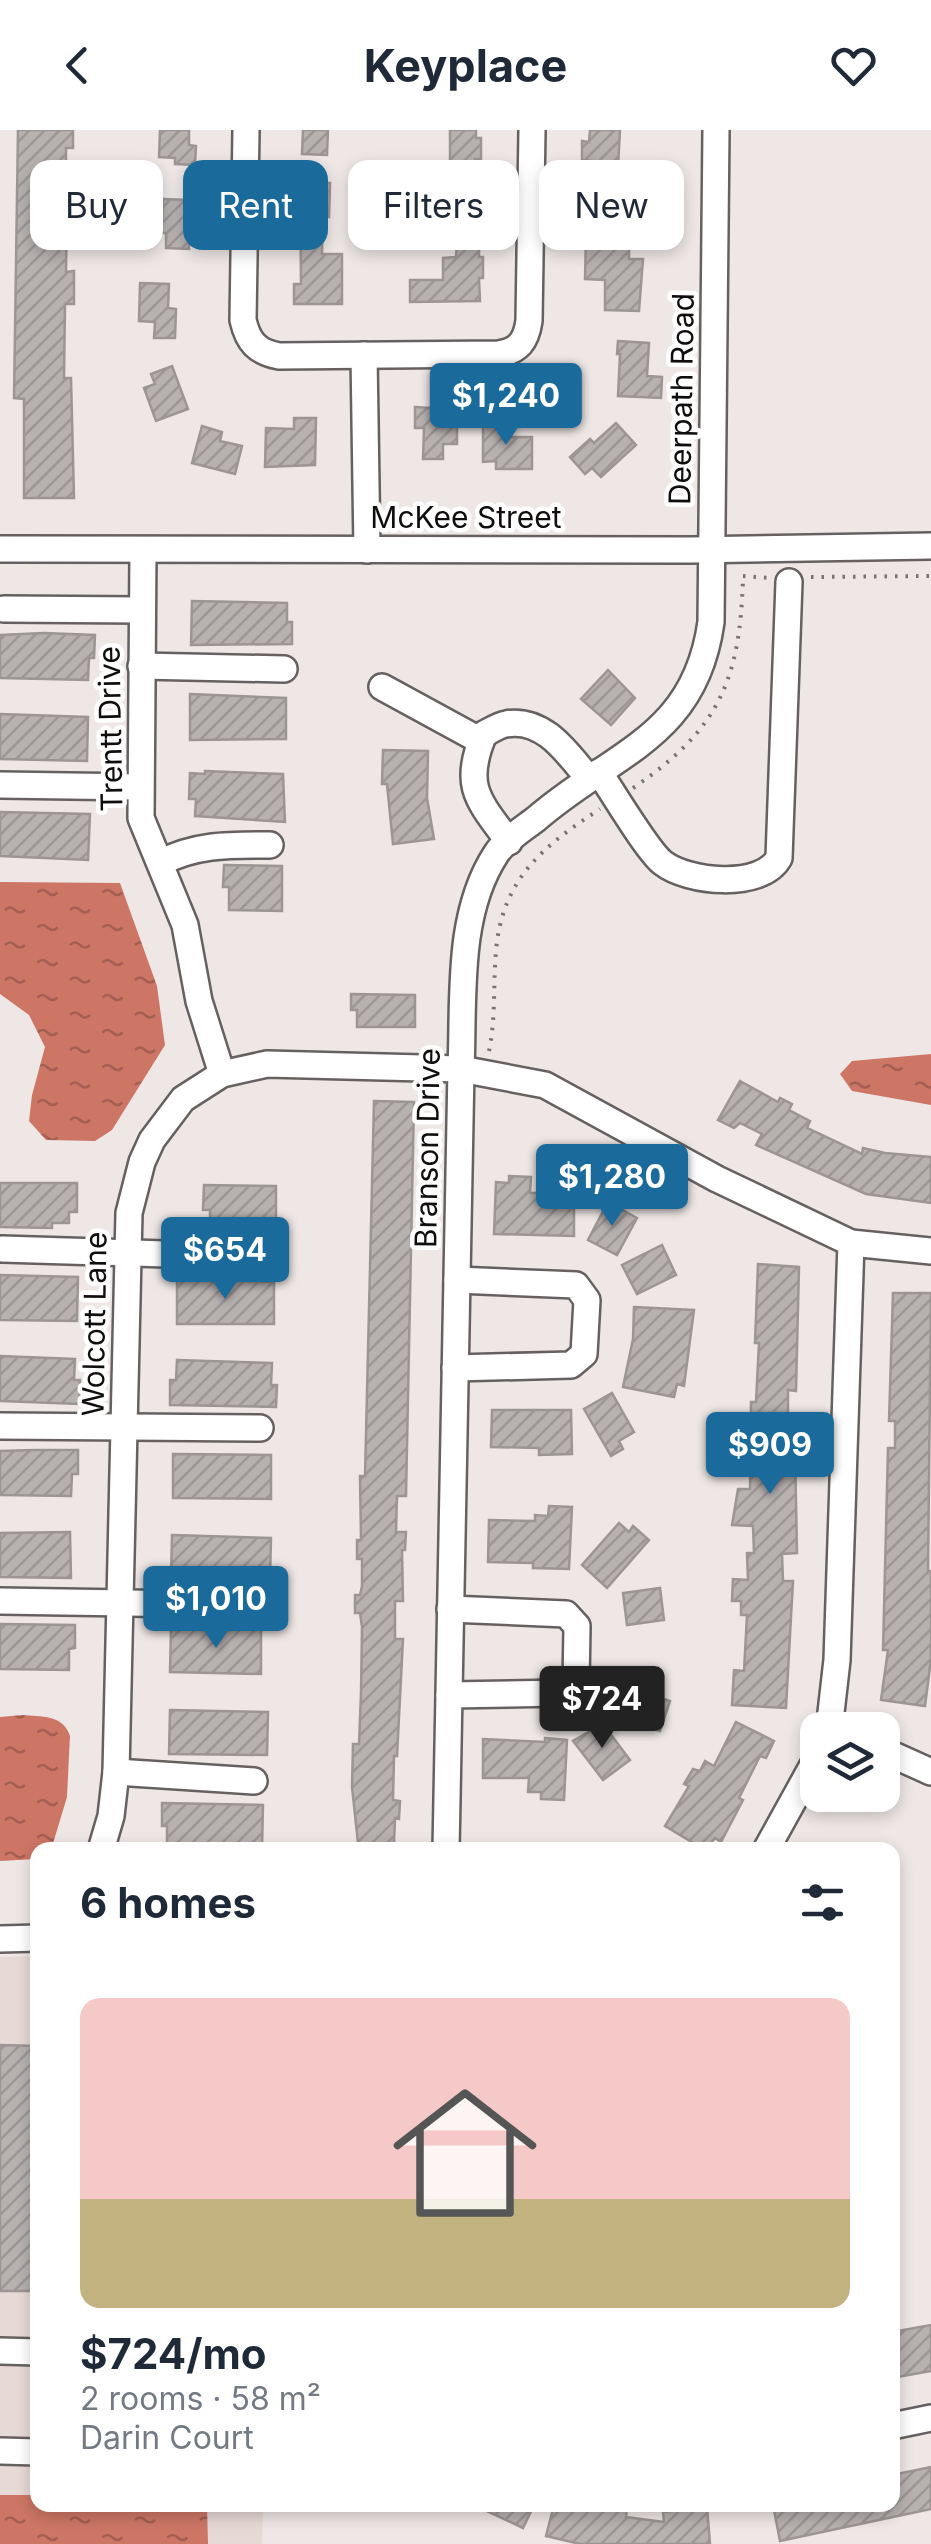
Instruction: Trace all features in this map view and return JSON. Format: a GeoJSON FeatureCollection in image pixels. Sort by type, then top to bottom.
{"type":"FeatureCollection","features":[{"type":"Feature","properties":{"kind":"street"},"geometry":{"type":"LineString","coordinates":[[246,130],[244,320],[252,345],[279,356],[498,354],[512,352],[522,344],[529,321],[532,130]]}},
{"type":"Feature","properties":{"kind":"street","name":"Deerpath Road"},"geometry":{"type":"LineString","coordinates":[[712,550],[716,130]]}},
{"type":"Feature","properties":{"kind":"street"},"geometry":{"type":"LineString","coordinates":[[364,355],[367,550]]}},
{"type":"Feature","properties":{"kind":"street","name":"McKee Street"},"geometry":{"type":"LineString","coordinates":[[0,549],[712,550],[931,546]]}},
{"type":"Feature","properties":{"kind":"street","name":"Trentt Drive"},"geometry":{"type":"LineString","coordinates":[[143,550],[141,818],[185,925],[199,1000],[222,1074]]}},
{"type":"Feature","properties":{"kind":"street","name":"Branson Drive"},"geometry":{"type":"LineString","coordinates":[[446,1842],[461,1070],[467,940],[475,898],[497,852],[668,722],[699,675],[707,652],[712,550]]}},
{"type":"Feature","properties":{"kind":"street"},"geometry":{"type":"LineString","coordinates":[[508,842],[477,799],[472,761],[484,734],[507,723],[537,728],[558,740],[594,775],[664,864],[717,880],[755,877],[775,866],[779,858],[790,579]]}},
{"type":"Feature","properties":{"kind":"street"},"geometry":{"type":"LineString","coordinates":[[4,610],[142,610]]}},
{"type":"Feature","properties":{"kind":"street"},"geometry":{"type":"LineString","coordinates":[[141,666],[284,669]]}},
{"type":"Feature","properties":{"kind":"street"},"geometry":{"type":"LineString","coordinates":[[382,687],[481,741]]}},
{"type":"Feature","properties":{"kind":"street"},"geometry":{"type":"LineString","coordinates":[[0,785],[140,787]]}},
{"type":"Feature","properties":{"kind":"street"},"geometry":{"type":"LineString","coordinates":[[160,863],[205,846],[270,845]]}},
{"type":"Feature","properties":{"kind":"street","name":"Wolcott Lane"},"geometry":{"type":"LineString","coordinates":[[103,1842],[116,1772],[127,1254],[134,1186],[152,1140],[183,1099],[222,1074],[268,1064],[461,1070],[545,1085],[717,1179],[851,1243],[931,1251]]}},
{"type":"Feature","properties":{"kind":"street"},"geometry":{"type":"LineString","coordinates":[[833,1712],[851,1243]]}},
{"type":"Feature","properties":{"kind":"street"},"geometry":{"type":"LineString","coordinates":[[2,1249],[266,1257]]}},
{"type":"Feature","properties":{"kind":"street"},"geometry":{"type":"LineString","coordinates":[[455,1368],[571,1365],[584,1354],[587,1300],[576,1284],[457,1280]]}},
{"type":"Feature","properties":{"kind":"street"},"geometry":{"type":"LineString","coordinates":[[0,1426],[260,1428]]}},
{"type":"Feature","properties":{"kind":"street"},"geometry":{"type":"LineString","coordinates":[[0,1601],[255,1605]]}},
{"type":"Feature","properties":{"kind":"street"},"geometry":{"type":"LineString","coordinates":[[448,1695],[560,1692],[576,1685],[577,1626],[566,1614],[450,1609]]}},
{"type":"Feature","properties":{"kind":"street"},"geometry":{"type":"LineString","coordinates":[[900,1758],[931,1772]]}},
{"type":"Feature","properties":{"kind":"street"},"geometry":{"type":"LineString","coordinates":[[116,1772],[254,1782]]}},
{"type":"Feature","properties":{"kind":"street"},"geometry":{"type":"LineString","coordinates":[[770,1842],[800,1789]]}},
{"type":"Feature","properties":{"kind":"street"},"geometry":{"type":"LineString","coordinates":[[0,1939],[30,1938]]}},
{"type":"Feature","properties":{"kind":"street"},"geometry":{"type":"LineString","coordinates":[[0,2351],[30,2352]]}},
{"type":"Feature","properties":{"kind":"street"},"geometry":{"type":"LineString","coordinates":[[900,2424],[931,2418]]}},
{"type":"Feature","properties":{"kind":"street"},"geometry":{"type":"LineString","coordinates":[[0,2450],[30,2452]]}},
{"type":"Feature","properties":{"kind":"path"},"geometry":{"type":"LineString","coordinates":[[742,562],[743,578],[931,576]]}},
{"type":"Feature","properties":{"kind":"shaded area"},"geometry":{"type":"Polygon","coordinates":[[[30,1956],[30,2512],[263,2512],[262,2544],[0,2544],[0,1957],[30,1956]]]}},
{"type":"Feature","properties":{"kind":"water"},"geometry":{"type":"Polygon","coordinates":[[[0,882],[120,883],[157,986],[165,1045],[112,1130],[95,1141],[46,1140],[29,1121],[45,1047],[29,1015],[0,994],[0,882]]]}},
{"type":"Feature","properties":{"kind":"water"},"geometry":{"type":"Polygon","coordinates":[[[931,1054],[931,1105],[852,1091],[840,1074],[852,1061],[931,1054]]]}},
{"type":"Feature","properties":{"kind":"water"},"geometry":{"type":"Polygon","coordinates":[[[0,1717],[50,1718],[62,1724],[70,1736],[67,1797],[53,1842],[30,1842],[30,1859],[0,1861],[0,1717]]]}},
{"type":"Feature","properties":{"kind":"water"},"geometry":{"type":"Polygon","coordinates":[[[0,2495],[30,2495],[30,2512],[207,2512],[208,2544],[0,2544],[0,2495]]]}},
{"type":"Feature","properties":{"kind":"building"},"geometry":{"type":"Polygon","coordinates":[[[18,130],[73,130],[73,148],[66,148],[66,160],[30,160],[30,250],[66,250],[66,272],[74,271],[74,304],[65,304],[64,378],[71,378],[74,498],[24,498],[24,399],[14,398],[18,130]]]}},
{"type":"Feature","properties":{"kind":"building"},"geometry":{"type":"Polygon","coordinates":[[[160,130],[189,130],[189,145],[196,146],[195,160],[175,164],[175,158],[159,157],[160,130]]]}},
{"type":"Feature","properties":{"kind":"building"},"geometry":{"type":"Polygon","coordinates":[[[303,130],[328,130],[327,155],[302,154],[303,130]]]}},
{"type":"Feature","properties":{"kind":"building"},"geometry":{"type":"Polygon","coordinates":[[[450,130],[476,130],[476,138],[481,138],[481,159],[450,160],[450,130]]]}},
{"type":"Feature","properties":{"kind":"building"},"geometry":{"type":"Polygon","coordinates":[[[590,130],[620,130],[618,160],[582,160],[582,141],[589,142],[590,130]]]}},
{"type":"Feature","properties":{"kind":"building"},"geometry":{"type":"Polygon","coordinates":[[[163,199],[183,200],[183,249],[166,248],[163,199]]]}},
{"type":"Feature","properties":{"kind":"building"},"geometry":{"type":"Polygon","coordinates":[[[301,250],[342,254],[342,304],[294,304],[294,284],[301,284],[301,250]]]}},
{"type":"Feature","properties":{"kind":"building"},"geometry":{"type":"Polygon","coordinates":[[[456,250],[479,250],[479,257],[483,257],[480,301],[410,302],[410,280],[443,280],[443,258],[456,257],[456,250]]]}},
{"type":"Feature","properties":{"kind":"building"},"geometry":{"type":"Polygon","coordinates":[[[586,250],[629,250],[629,259],[643,259],[639,311],[605,310],[605,280],[585,279],[586,250]]]}},
{"type":"Feature","properties":{"kind":"building"},"geometry":{"type":"Polygon","coordinates":[[[140,283],[169,284],[168,308],[176,309],[175,338],[154,338],[155,322],[139,321],[140,283]]]}},
{"type":"Feature","properties":{"kind":"building"},"geometry":{"type":"Polygon","coordinates":[[[618,341],[649,343],[647,376],[662,377],[661,398],[618,396],[618,341]]]}},
{"type":"Feature","properties":{"kind":"building"},"geometry":{"type":"Polygon","coordinates":[[[172,366],[188,409],[156,421],[144,388],[155,384],[151,374],[172,366]]]}},
{"type":"Feature","properties":{"kind":"building"},"geometry":{"type":"Polygon","coordinates":[[[415,407],[431,408],[431,414],[457,415],[457,444],[443,444],[443,459],[423,459],[424,428],[415,428],[415,407]]]}},
{"type":"Feature","properties":{"kind":"building"},"geometry":{"type":"Polygon","coordinates":[[[294,418],[316,418],[315,465],[265,467],[266,428],[294,429],[294,418]]]}},
{"type":"Feature","properties":{"kind":"building"},"geometry":{"type":"Polygon","coordinates":[[[504,420],[504,437],[532,437],[532,469],[496,469],[496,461],[483,462],[483,421],[504,420]]]}},
{"type":"Feature","properties":{"kind":"building"},"geometry":{"type":"Polygon","coordinates":[[[616,423],[636,445],[601,477],[592,468],[585,474],[570,457],[590,439],[594,443],[616,423]]]}},
{"type":"Feature","properties":{"kind":"building"},"geometry":{"type":"Polygon","coordinates":[[[202,426],[222,432],[220,441],[242,446],[235,474],[192,463],[202,426]]]}},
{"type":"Feature","properties":{"kind":"building"},"geometry":{"type":"Polygon","coordinates":[[[192,601],[287,603],[292,644],[191,645],[192,601]]]}},
{"type":"Feature","properties":{"kind":"building"},"geometry":{"type":"Polygon","coordinates":[[[0,635],[95,635],[88,680],[0,678],[0,635]]]}},
{"type":"Feature","properties":{"kind":"building"},"geometry":{"type":"Polygon","coordinates":[[[608,670],[635,698],[611,725],[581,699],[608,670]]]}},
{"type":"Feature","properties":{"kind":"building"},"geometry":{"type":"Polygon","coordinates":[[[190,694],[286,698],[286,739],[190,740],[190,694]]]}},
{"type":"Feature","properties":{"kind":"building"},"geometry":{"type":"Polygon","coordinates":[[[0,714],[88,717],[87,761],[0,759],[0,714]]]}},
{"type":"Feature","properties":{"kind":"building"},"geometry":{"type":"Polygon","coordinates":[[[383,750],[428,751],[427,798],[434,839],[393,844],[387,784],[382,784],[383,750]]]}},
{"type":"Feature","properties":{"kind":"building"},"geometry":{"type":"Polygon","coordinates":[[[190,773],[283,774],[285,822],[195,816],[196,799],[189,799],[190,773]]]}},
{"type":"Feature","properties":{"kind":"building"},"geometry":{"type":"Polygon","coordinates":[[[0,812],[90,814],[88,860],[0,856],[0,812]]]}},
{"type":"Feature","properties":{"kind":"building"},"geometry":{"type":"Polygon","coordinates":[[[224,865],[282,866],[282,911],[229,910],[229,887],[223,887],[224,865]]]}},
{"type":"Feature","properties":{"kind":"building"},"geometry":{"type":"Polygon","coordinates":[[[351,994],[415,995],[415,1027],[357,1027],[357,1010],[351,1010],[351,994]]]}},
{"type":"Feature","properties":{"kind":"building"},"geometry":{"type":"Polygon","coordinates":[[[740,1081],[778,1102],[780,1098],[792,1104],[789,1110],[810,1121],[807,1128],[862,1154],[863,1148],[931,1157],[931,1203],[866,1194],[756,1145],[762,1134],[740,1123],[734,1128],[718,1120],[740,1081]]]}},
{"type":"Feature","properties":{"kind":"building"},"geometry":{"type":"Polygon","coordinates":[[[374,1101],[414,1102],[406,1496],[397,1496],[396,1532],[406,1532],[402,1550],[403,1601],[395,1601],[395,1639],[403,1639],[393,1800],[400,1801],[394,1842],[358,1842],[352,1787],[353,1744],[359,1744],[361,1693],[362,1627],[360,1613],[355,1613],[355,1595],[360,1595],[362,1586],[362,1559],[357,1559],[357,1540],[361,1540],[360,1476],[365,1476],[374,1101]]]}},
{"type":"Feature","properties":{"kind":"building"},"geometry":{"type":"Polygon","coordinates":[[[509,1176],[531,1177],[530,1193],[574,1192],[574,1236],[494,1234],[496,1182],[509,1183],[509,1176]]]}},
{"type":"Feature","properties":{"kind":"building"},"geometry":{"type":"Polygon","coordinates":[[[0,1183],[77,1183],[77,1212],[69,1212],[69,1223],[52,1223],[52,1228],[0,1227],[0,1183]]]}},
{"type":"Feature","properties":{"kind":"building"},"geometry":{"type":"Polygon","coordinates":[[[204,1185],[276,1186],[276,1229],[210,1225],[210,1210],[203,1210],[204,1185]]]}},
{"type":"Feature","properties":{"kind":"building"},"geometry":{"type":"Polygon","coordinates":[[[608,1202],[637,1218],[617,1255],[588,1240],[608,1202]]]}},
{"type":"Feature","properties":{"kind":"building"},"geometry":{"type":"Polygon","coordinates":[[[662,1245],[676,1275],[637,1294],[622,1265],[662,1245]]]}},
{"type":"Feature","properties":{"kind":"building"},"geometry":{"type":"Polygon","coordinates":[[[758,1264],[799,1267],[796,1391],[788,1390],[788,1447],[795,1447],[797,1553],[782,1554],[783,1581],[793,1581],[786,1708],[732,1705],[734,1670],[744,1671],[747,1615],[741,1615],[741,1601],[732,1601],[733,1579],[748,1580],[747,1553],[754,1553],[753,1526],[732,1525],[738,1489],[750,1489],[751,1402],[756,1402],[759,1343],[755,1343],[758,1264]]]}},
{"type":"Feature","properties":{"kind":"building"},"geometry":{"type":"Polygon","coordinates":[[[0,1275],[78,1277],[77,1321],[0,1320],[0,1275]]]}},
{"type":"Feature","properties":{"kind":"building"},"geometry":{"type":"Polygon","coordinates":[[[177,1279],[274,1282],[274,1324],[177,1324],[177,1279]]]}},
{"type":"Feature","properties":{"kind":"building"},"geometry":{"type":"Polygon","coordinates":[[[893,1293],[931,1293],[931,1659],[925,1706],[881,1700],[888,1650],[883,1650],[888,1448],[895,1448],[895,1421],[889,1421],[893,1293]]]}},
{"type":"Feature","properties":{"kind":"building"},"geometry":{"type":"Polygon","coordinates":[[[634,1307],[694,1310],[684,1386],[677,1384],[674,1397],[623,1387],[633,1339],[634,1307]]]}},
{"type":"Feature","properties":{"kind":"building"},"geometry":{"type":"Polygon","coordinates":[[[0,1356],[75,1359],[74,1380],[80,1380],[79,1404],[0,1401],[0,1356]]]}},
{"type":"Feature","properties":{"kind":"building"},"geometry":{"type":"Polygon","coordinates":[[[177,1360],[272,1363],[276,1407],[170,1405],[170,1380],[176,1380],[177,1360]]]}},
{"type":"Feature","properties":{"kind":"building"},"geometry":{"type":"Polygon","coordinates":[[[612,1393],[634,1432],[619,1441],[623,1449],[611,1456],[584,1409],[612,1393]]]}},
{"type":"Feature","properties":{"kind":"building"},"geometry":{"type":"Polygon","coordinates":[[[492,1410],[571,1410],[572,1454],[539,1455],[539,1448],[491,1447],[492,1410]]]}},
{"type":"Feature","properties":{"kind":"building"},"geometry":{"type":"Polygon","coordinates":[[[78,1450],[78,1474],[72,1474],[71,1496],[0,1495],[0,1451],[78,1450]]]}},
{"type":"Feature","properties":{"kind":"building"},"geometry":{"type":"Polygon","coordinates":[[[173,1454],[271,1455],[271,1499],[173,1498],[173,1454]]]}},
{"type":"Feature","properties":{"kind":"building"},"geometry":{"type":"Polygon","coordinates":[[[549,1506],[572,1507],[569,1569],[488,1562],[489,1520],[535,1521],[535,1515],[548,1516],[549,1506]]]}},
{"type":"Feature","properties":{"kind":"building"},"geometry":{"type":"Polygon","coordinates":[[[619,1523],[629,1532],[633,1526],[649,1540],[607,1588],[582,1565],[619,1523]]]}},
{"type":"Feature","properties":{"kind":"building"},"geometry":{"type":"Polygon","coordinates":[[[70,1532],[71,1578],[0,1577],[0,1533],[70,1532]]]}},
{"type":"Feature","properties":{"kind":"building"},"geometry":{"type":"Polygon","coordinates":[[[172,1535],[271,1538],[270,1581],[171,1579],[172,1535]]]}},
{"type":"Feature","properties":{"kind":"building"},"geometry":{"type":"Polygon","coordinates":[[[660,1588],[664,1620],[627,1625],[623,1593],[660,1588]]]}},
{"type":"Feature","properties":{"kind":"building"},"geometry":{"type":"Polygon","coordinates":[[[0,1624],[75,1625],[75,1648],[69,1649],[69,1670],[0,1669],[0,1624]]]}},
{"type":"Feature","properties":{"kind":"building"},"geometry":{"type":"Polygon","coordinates":[[[171,1628],[261,1629],[261,1674],[170,1672],[171,1628]]]}},
{"type":"Feature","properties":{"kind":"building"},"geometry":{"type":"Polygon","coordinates":[[[625,1686],[670,1701],[660,1731],[615,1717],[625,1686]]]}},
{"type":"Feature","properties":{"kind":"building"},"geometry":{"type":"Polygon","coordinates":[[[170,1710],[268,1712],[267,1755],[169,1754],[170,1710]]]}},
{"type":"Feature","properties":{"kind":"building"},"geometry":{"type":"Polygon","coordinates":[[[736,1722],[774,1741],[766,1758],[760,1756],[721,1842],[715,1838],[712,1842],[692,1842],[665,1826],[689,1786],[684,1784],[693,1769],[700,1771],[705,1761],[714,1766],[736,1722]]]}},
{"type":"Feature","properties":{"kind":"building"},"geometry":{"type":"Polygon","coordinates":[[[603,1724],[630,1760],[603,1780],[573,1741],[603,1724]]]}},
{"type":"Feature","properties":{"kind":"building"},"geometry":{"type":"Polygon","coordinates":[[[545,1738],[567,1740],[564,1800],[541,1799],[541,1792],[528,1792],[529,1778],[483,1778],[483,1739],[545,1742],[545,1738]]]}},
{"type":"Feature","properties":{"kind":"building"},"geometry":{"type":"Polygon","coordinates":[[[162,1803],[263,1805],[262,1842],[167,1842],[167,1826],[162,1826],[162,1803]]]}},
{"type":"Feature","properties":{"kind":"building"},"geometry":{"type":"Polygon","coordinates":[[[0,2045],[30,2046],[30,2291],[0,2291],[0,2045]]]}},
{"type":"Feature","properties":{"kind":"building"},"geometry":{"type":"Polygon","coordinates":[[[931,2325],[931,2371],[900,2377],[900,2331],[931,2325]]]}},
{"type":"Feature","properties":{"kind":"building"},"geometry":{"type":"Polygon","coordinates":[[[931,2467],[931,2509],[780,2541],[774,2512],[900,2512],[900,2473],[931,2467]]]}},
{"type":"Feature","properties":{"kind":"building"},"geometry":{"type":"Polygon","coordinates":[[[489,2512],[531,2512],[523,2528],[489,2512]]]}},
{"type":"Feature","properties":{"kind":"building"},"geometry":{"type":"Polygon","coordinates":[[[552,2512],[627,2512],[626,2517],[664,2522],[663,2512],[707,2512],[710,2544],[580,2544],[546,2536],[552,2512]]]}}]}
